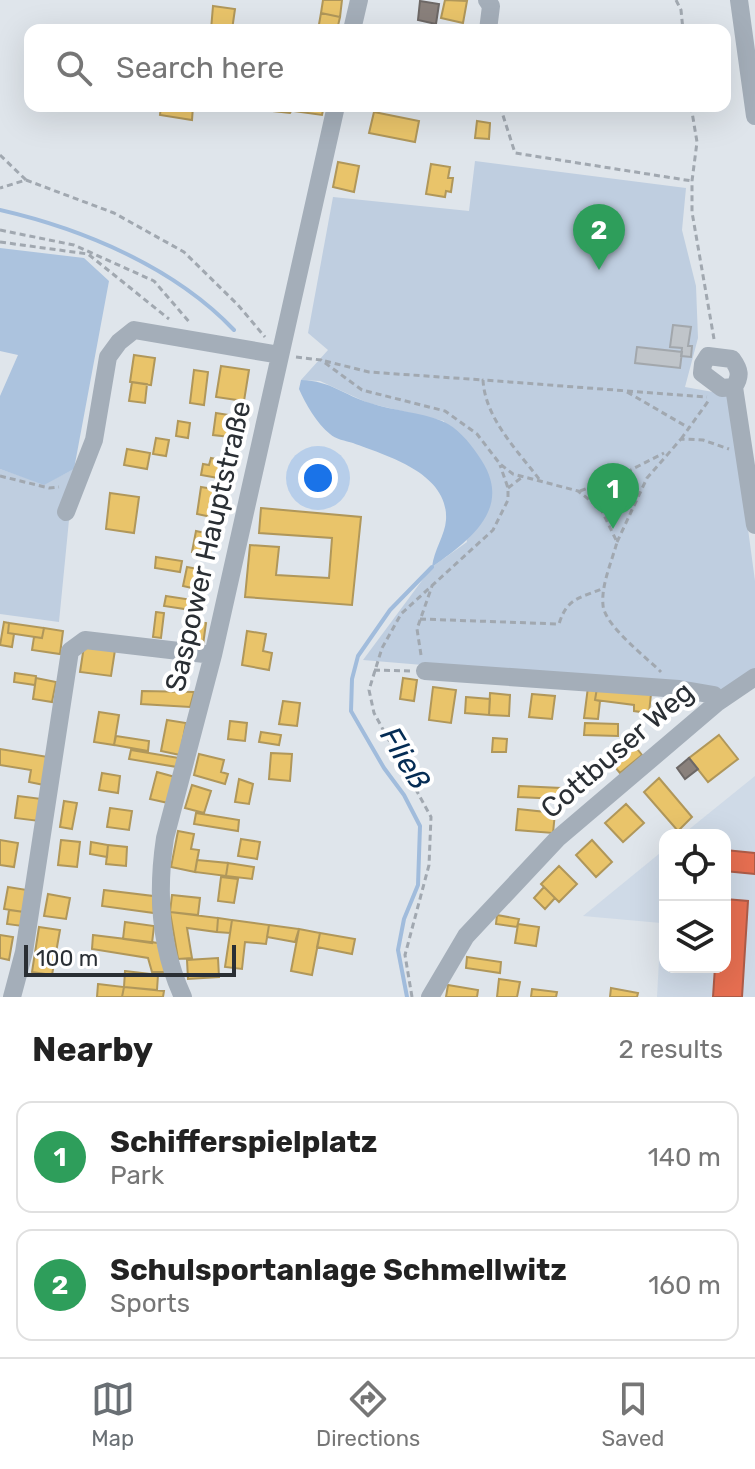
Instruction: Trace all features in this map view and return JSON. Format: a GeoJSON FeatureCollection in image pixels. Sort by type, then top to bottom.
{"type":"FeatureCollection","features":[{"type":"Feature","properties":{"kind":"street"},"geometry":{"type":"LineString","coordinates":[[353,24],[359,0]]}},
{"type":"Feature","properties":{"kind":"street"},"geometry":{"type":"LineString","coordinates":[[487,0],[491,6],[489,24]]}},
{"type":"Feature","properties":{"kind":"street"},"geometry":{"type":"LineString","coordinates":[[739,0],[755,116]]}},
{"type":"Feature","properties":{"kind":"street","name":"Saspower Hauptstraße"},"geometry":{"type":"LineString","coordinates":[[183,997],[161,919],[161,863],[165,838],[213,655],[335,112]]}},
{"type":"Feature","properties":{"kind":"street"},"geometry":{"type":"LineString","coordinates":[[66,512],[94,440],[108,357],[119,342],[134,330],[280,355]]}},
{"type":"Feature","properties":{"kind":"street"},"geometry":{"type":"LineString","coordinates":[[743,381],[722,388],[702,373],[703,364],[708,356],[722,356],[732,359],[739,368],[743,381],[746,455],[755,525]]}},
{"type":"Feature","properties":{"kind":"street"},"geometry":{"type":"LineString","coordinates":[[12,997],[24,952],[70,651],[85,640],[213,655]]}},
{"type":"Feature","properties":{"kind":"street","name":"Cottbuser Weg"},"geometry":{"type":"LineString","coordinates":[[425,671],[679,689],[714,695],[718,702],[557,839],[466,936],[430,997]]}},
{"type":"Feature","properties":{"kind":"street"},"geometry":{"type":"LineString","coordinates":[[718,702],[755,677]]}},
{"type":"Feature","properties":{"kind":"path"},"geometry":{"type":"LineString","coordinates":[[677,0],[682,24]]}},
{"type":"Feature","properties":{"kind":"path"},"geometry":{"type":"LineString","coordinates":[[502,112],[515,153],[692,181]]}},
{"type":"Feature","properties":{"kind":"path"},"geometry":{"type":"LineString","coordinates":[[692,112],[697,142],[692,181],[696,247],[714,342],[722,356]]}},
{"type":"Feature","properties":{"kind":"path"},"geometry":{"type":"LineString","coordinates":[[0,155],[26,180],[114,213],[184,252],[238,305],[280,355],[321,360],[369,372],[711,398],[647,478],[617,542],[604,588],[602,607],[608,620],[679,689]]}},
{"type":"Feature","properties":{"kind":"path"},"geometry":{"type":"LineString","coordinates":[[0,188],[26,180]]}},
{"type":"Feature","properties":{"kind":"path"},"geometry":{"type":"LineString","coordinates":[[0,230],[74,245],[154,281],[206,342]]}},
{"type":"Feature","properties":{"kind":"path"},"geometry":{"type":"LineString","coordinates":[[0,242],[88,254],[172,321]]}},
{"type":"Feature","properties":{"kind":"path"},"geometry":{"type":"LineString","coordinates":[[321,360],[362,390],[445,411],[477,434],[500,464],[508,488],[508,500],[493,530],[401,614],[382,648],[369,690],[374,713],[431,817],[429,865],[405,955],[412,997]]}},
{"type":"Feature","properties":{"kind":"path"},"geometry":{"type":"LineString","coordinates":[[483,380],[484,396],[494,417],[540,481]]}},
{"type":"Feature","properties":{"kind":"path"},"geometry":{"type":"LineString","coordinates":[[624,391],[689,428]]}},
{"type":"Feature","properties":{"kind":"path"},"geometry":{"type":"LineString","coordinates":[[681,439],[703,440],[746,455]]}},
{"type":"Feature","properties":{"kind":"path"},"geometry":{"type":"LineString","coordinates":[[578,491],[613,479],[668,452]]}},
{"type":"Feature","properties":{"kind":"path"},"geometry":{"type":"LineString","coordinates":[[500,464],[522,478],[578,491],[601,509],[617,542]]}},
{"type":"Feature","properties":{"kind":"path"},"geometry":{"type":"LineString","coordinates":[[0,476],[49,488],[79,484]]}},
{"type":"Feature","properties":{"kind":"path"},"geometry":{"type":"LineString","coordinates":[[508,488],[522,478]]}},
{"type":"Feature","properties":{"kind":"path"},"geometry":{"type":"LineString","coordinates":[[374,670],[425,671],[417,629],[433,584]]}},
{"type":"Feature","properties":{"kind":"path"},"geometry":{"type":"LineString","coordinates":[[420,619],[559,624],[563,608],[571,601],[604,588]]}},
{"type":"Feature","properties":{"kind":"shaded area"},"geometry":{"type":"Polygon","coordinates":[[[475,161],[686,188],[682,230],[696,286],[698,338],[685,387],[730,395],[755,581],[755,669],[723,690],[363,660],[432,567],[467,542],[444,421],[368,403],[320,381],[301,380],[328,350],[308,333],[333,197],[469,211],[475,161]]]}},
{"type":"Feature","properties":{"kind":"shaded area"},"geometry":{"type":"Polygon","coordinates":[[[0,248],[84,258],[109,281],[74,469],[44,485],[0,469],[0,396],[18,355],[0,351],[0,248]]]}},
{"type":"Feature","properties":{"kind":"shaded area"},"geometry":{"type":"Polygon","coordinates":[[[301,380],[329,386],[379,406],[434,418],[458,431],[478,455],[488,473],[492,490],[491,505],[474,532],[432,567],[446,520],[438,490],[427,478],[398,461],[332,436],[308,407],[299,389],[301,380]]]}},
{"type":"Feature","properties":{"kind":"shaded area"},"geometry":{"type":"Polygon","coordinates":[[[0,469],[44,484],[74,469],[59,622],[0,614],[0,469]]]}},
{"type":"Feature","properties":{"kind":"shaded area"},"geometry":{"type":"Polygon","coordinates":[[[755,776],[755,997],[657,997],[659,960],[659,973],[731,973],[731,829],[689,829],[755,776]]]}},
{"type":"Feature","properties":{"kind":"shaded area"},"geometry":{"type":"Polygon","coordinates":[[[659,854],[659,923],[583,916],[659,854]]]}},
{"type":"Feature","properties":{"kind":"building: Homes"},"geometry":{"type":"Polygon","coordinates":[[[323,0],[342,0],[340,17],[321,13],[323,0]]]}},
{"type":"Feature","properties":{"kind":"building: Homes"},"geometry":{"type":"Polygon","coordinates":[[[445,0],[467,1],[463,23],[441,18],[445,0]]]}},
{"type":"Feature","properties":{"kind":"building: Homes"},"geometry":{"type":"Polygon","coordinates":[[[213,6],[235,9],[233,24],[212,24],[213,6]]]}},
{"type":"Feature","properties":{"kind":"building: Homes"},"geometry":{"type":"Polygon","coordinates":[[[321,13],[340,17],[338,24],[319,24],[321,13]]]}},
{"type":"Feature","properties":{"kind":"building: Homes"},"geometry":{"type":"Polygon","coordinates":[[[160,112],[193,112],[192,120],[160,115],[160,112]]]}},
{"type":"Feature","properties":{"kind":"building: Homes"},"geometry":{"type":"Polygon","coordinates":[[[374,112],[419,121],[415,142],[369,133],[374,112]]]}},
{"type":"Feature","properties":{"kind":"building: Homes"},"geometry":{"type":"Polygon","coordinates":[[[477,121],[490,123],[489,139],[475,138],[477,121]]]}},
{"type":"Feature","properties":{"kind":"building: Homes"},"geometry":{"type":"Polygon","coordinates":[[[338,162],[359,166],[354,192],[333,187],[338,162]]]}},
{"type":"Feature","properties":{"kind":"building: Homes"},"geometry":{"type":"Polygon","coordinates":[[[431,164],[450,167],[448,178],[453,178],[451,192],[446,191],[445,197],[426,194],[431,164]]]}},
{"type":"Feature","properties":{"kind":"building: Homes"},"geometry":{"type":"Polygon","coordinates":[[[134,355],[155,358],[151,385],[130,382],[134,355]]]}},
{"type":"Feature","properties":{"kind":"building: Homes"},"geometry":{"type":"Polygon","coordinates":[[[221,366],[249,370],[244,401],[216,397],[221,366]]]}},
{"type":"Feature","properties":{"kind":"building: Homes"},"geometry":{"type":"Polygon","coordinates":[[[194,370],[208,372],[204,405],[190,403],[194,370]]]}},
{"type":"Feature","properties":{"kind":"building: Homes"},"geometry":{"type":"Polygon","coordinates":[[[132,382],[147,384],[145,403],[129,401],[132,382]]]}},
{"type":"Feature","properties":{"kind":"building: Homes"},"geometry":{"type":"Polygon","coordinates":[[[216,413],[242,417],[239,438],[213,435],[216,413]]]}},
{"type":"Feature","properties":{"kind":"building: Homes"},"geometry":{"type":"Polygon","coordinates":[[[178,421],[190,423],[188,438],[176,436],[178,421]]]}},
{"type":"Feature","properties":{"kind":"building: Homes"},"geometry":{"type":"Polygon","coordinates":[[[156,438],[169,440],[166,456],[153,454],[156,438]]]}},
{"type":"Feature","properties":{"kind":"building: Homes"},"geometry":{"type":"Polygon","coordinates":[[[127,449],[150,453],[147,469],[124,465],[127,449]]]}},
{"type":"Feature","properties":{"kind":"building: Homes"},"geometry":{"type":"Polygon","coordinates":[[[211,458],[227,461],[224,479],[201,475],[203,464],[209,465],[211,458]]]}},
{"type":"Feature","properties":{"kind":"building: Homes"},"geometry":{"type":"Polygon","coordinates":[[[201,487],[226,491],[221,519],[197,514],[201,487]]]}},
{"type":"Feature","properties":{"kind":"building: Homes"},"geometry":{"type":"Polygon","coordinates":[[[110,493],[139,497],[134,533],[106,529],[110,493]]]}},
{"type":"Feature","properties":{"kind":"building: Homes"},"geometry":{"type":"Polygon","coordinates":[[[261,508],[361,517],[352,605],[245,597],[250,545],[279,547],[276,575],[329,578],[332,538],[259,533],[261,508]]]}},
{"type":"Feature","properties":{"kind":"building: Homes"},"geometry":{"type":"Polygon","coordinates":[[[196,531],[214,535],[210,555],[192,552],[196,531]]]}},
{"type":"Feature","properties":{"kind":"building: Homes"},"geometry":{"type":"Polygon","coordinates":[[[156,557],[182,561],[180,572],[155,568],[156,557]]]}},
{"type":"Feature","properties":{"kind":"building: Homes"},"geometry":{"type":"Polygon","coordinates":[[[187,567],[209,571],[205,591],[183,586],[187,567]]]}},
{"type":"Feature","properties":{"kind":"building: Homes"},"geometry":{"type":"Polygon","coordinates":[[[166,596],[199,601],[198,611],[164,606],[166,596]]]}},
{"type":"Feature","properties":{"kind":"building: Homes"},"geometry":{"type":"Polygon","coordinates":[[[156,612],[164,613],[161,638],[153,637],[156,612]]]}},
{"type":"Feature","properties":{"kind":"building: Homes"},"geometry":{"type":"Polygon","coordinates":[[[186,620],[206,623],[203,645],[182,642],[186,620]]]}},
{"type":"Feature","properties":{"kind":"building: Homes"},"geometry":{"type":"Polygon","coordinates":[[[4,622],[9,623],[8,633],[14,634],[12,647],[0,645],[4,622]]]}},
{"type":"Feature","properties":{"kind":"building: Homes"},"geometry":{"type":"Polygon","coordinates":[[[9,623],[44,628],[42,638],[8,633],[9,623]]]}},
{"type":"Feature","properties":{"kind":"building: Homes"},"geometry":{"type":"Polygon","coordinates":[[[44,628],[63,631],[60,654],[32,650],[34,637],[42,638],[44,628]]]}},
{"type":"Feature","properties":{"kind":"building: Homes"},"geometry":{"type":"Polygon","coordinates":[[[247,631],[266,634],[263,651],[272,653],[269,670],[242,665],[247,631]]]}},
{"type":"Feature","properties":{"kind":"building: Homes"},"geometry":{"type":"Polygon","coordinates":[[[84,646],[115,650],[111,676],[80,672],[84,646]]]}},
{"type":"Feature","properties":{"kind":"building: Homes"},"geometry":{"type":"Polygon","coordinates":[[[15,673],[36,676],[35,685],[14,682],[15,673]]]}},
{"type":"Feature","properties":{"kind":"building: Homes"},"geometry":{"type":"Polygon","coordinates":[[[36,678],[56,682],[52,702],[33,699],[36,678]]]}},
{"type":"Feature","properties":{"kind":"building: Homes"},"geometry":{"type":"Polygon","coordinates":[[[403,678],[417,680],[414,701],[400,699],[403,678]]]}},
{"type":"Feature","properties":{"kind":"building: Homes"},"geometry":{"type":"Polygon","coordinates":[[[433,687],[456,690],[451,723],[429,720],[433,687]]]}},
{"type":"Feature","properties":{"kind":"building: Homes"},"geometry":{"type":"Polygon","coordinates":[[[588,687],[597,688],[595,700],[600,701],[598,719],[584,718],[588,687]]]}},
{"type":"Feature","properties":{"kind":"building: Homes"},"geometry":{"type":"Polygon","coordinates":[[[597,688],[651,694],[649,713],[634,711],[634,705],[595,700],[597,688]]]}},
{"type":"Feature","properties":{"kind":"building: Homes"},"geometry":{"type":"Polygon","coordinates":[[[142,691],[194,692],[190,707],[141,704],[142,691]]]}},
{"type":"Feature","properties":{"kind":"building: Homes"},"geometry":{"type":"Polygon","coordinates":[[[490,693],[510,695],[509,716],[489,715],[490,693]]]}},
{"type":"Feature","properties":{"kind":"building: Homes"},"geometry":{"type":"Polygon","coordinates":[[[532,694],[555,696],[552,719],[529,717],[532,694]]]}},
{"type":"Feature","properties":{"kind":"building: Homes"},"geometry":{"type":"Polygon","coordinates":[[[466,697],[490,699],[489,715],[465,713],[466,697]]]}},
{"type":"Feature","properties":{"kind":"building: Homes"},"geometry":{"type":"Polygon","coordinates":[[[283,701],[300,703],[297,726],[279,724],[283,701]]]}},
{"type":"Feature","properties":{"kind":"building: Homes"},"geometry":{"type":"Polygon","coordinates":[[[99,712],[119,715],[114,745],[94,742],[99,712]]]}},
{"type":"Feature","properties":{"kind":"building: Homes"},"geometry":{"type":"Polygon","coordinates":[[[167,720],[186,723],[180,755],[161,751],[167,720]]]}},
{"type":"Feature","properties":{"kind":"building: Homes"},"geometry":{"type":"Polygon","coordinates":[[[230,721],[247,723],[245,741],[228,739],[230,721]]]}},
{"type":"Feature","properties":{"kind":"building: Homes"},"geometry":{"type":"Polygon","coordinates":[[[585,723],[618,724],[618,736],[584,735],[585,723]]]}},
{"type":"Feature","properties":{"kind":"building: Homes"},"geometry":{"type":"Polygon","coordinates":[[[261,732],[281,735],[279,745],[259,742],[261,732]]]}},
{"type":"Feature","properties":{"kind":"building: Homes"},"geometry":{"type":"Polygon","coordinates":[[[719,735],[738,759],[708,782],[689,758],[719,735]]]}},
{"type":"Feature","properties":{"kind":"building: Homes"},"geometry":{"type":"Polygon","coordinates":[[[116,736],[149,741],[148,751],[114,745],[116,736]]]}},
{"type":"Feature","properties":{"kind":"building: Homes"},"geometry":{"type":"Polygon","coordinates":[[[627,736],[642,755],[620,773],[605,755],[627,736]]]}},
{"type":"Feature","properties":{"kind":"building: Homes"},"geometry":{"type":"Polygon","coordinates":[[[493,738],[507,739],[506,752],[492,752],[493,738]]]}},
{"type":"Feature","properties":{"kind":"building: Homes"},"geometry":{"type":"Polygon","coordinates":[[[0,749],[48,757],[44,785],[29,782],[31,770],[0,765],[0,749]]]}},
{"type":"Feature","properties":{"kind":"building: Homes"},"geometry":{"type":"Polygon","coordinates":[[[131,750],[179,758],[177,767],[129,759],[131,750]]]}},
{"type":"Feature","properties":{"kind":"building: Homes"},"geometry":{"type":"Polygon","coordinates":[[[271,753],[292,754],[290,781],[269,779],[271,753]]]}},
{"type":"Feature","properties":{"kind":"building: Homes"},"geometry":{"type":"Polygon","coordinates":[[[199,754],[224,760],[221,772],[228,774],[225,784],[194,775],[199,754]]]}},
{"type":"Feature","properties":{"kind":"building: Homes"},"geometry":{"type":"Polygon","coordinates":[[[157,772],[175,777],[168,803],[150,799],[157,772]]]}},
{"type":"Feature","properties":{"kind":"building: Homes"},"geometry":{"type":"Polygon","coordinates":[[[102,773],[120,776],[118,793],[99,790],[102,773]]]}},
{"type":"Feature","properties":{"kind":"building: Homes"},"geometry":{"type":"Polygon","coordinates":[[[659,778],[692,817],[676,829],[644,792],[659,778]]]}},
{"type":"Feature","properties":{"kind":"building: Homes"},"geometry":{"type":"Polygon","coordinates":[[[239,779],[253,784],[249,804],[235,802],[239,779]]]}},
{"type":"Feature","properties":{"kind":"building: Homes"},"geometry":{"type":"Polygon","coordinates":[[[192,785],[211,791],[204,813],[185,808],[192,785]]]}},
{"type":"Feature","properties":{"kind":"building: Homes"},"geometry":{"type":"Polygon","coordinates":[[[519,786],[561,788],[560,799],[518,797],[519,786]]]}},
{"type":"Feature","properties":{"kind":"building: Homes"},"geometry":{"type":"Polygon","coordinates":[[[18,796],[42,799],[39,821],[15,818],[18,796]]]}},
{"type":"Feature","properties":{"kind":"building: Homes"},"geometry":{"type":"Polygon","coordinates":[[[64,801],[77,803],[72,829],[60,827],[64,801]]]}},
{"type":"Feature","properties":{"kind":"building: Homes"},"geometry":{"type":"Polygon","coordinates":[[[626,804],[644,823],[623,842],[605,823],[626,804]]]}},
{"type":"Feature","properties":{"kind":"building: Homes"},"geometry":{"type":"Polygon","coordinates":[[[110,808],[132,811],[129,830],[107,827],[110,808]]]}},
{"type":"Feature","properties":{"kind":"building: Homes"},"geometry":{"type":"Polygon","coordinates":[[[518,809],[555,813],[553,833],[516,830],[518,809]]]}},
{"type":"Feature","properties":{"kind":"building: Homes"},"geometry":{"type":"Polygon","coordinates":[[[196,813],[239,820],[238,831],[194,824],[196,813]]]}},
{"type":"Feature","properties":{"kind":"building: Homes"},"geometry":{"type":"Polygon","coordinates":[[[178,831],[194,834],[191,849],[199,850],[195,872],[171,867],[178,831]]]}},
{"type":"Feature","properties":{"kind":"building: Homes"},"geometry":{"type":"Polygon","coordinates":[[[241,839],[260,842],[257,859],[238,856],[241,839]]]}},
{"type":"Feature","properties":{"kind":"building: Homes"},"geometry":{"type":"Polygon","coordinates":[[[0,840],[18,843],[14,867],[0,865],[0,840]]]}},
{"type":"Feature","properties":{"kind":"building: Homes"},"geometry":{"type":"Polygon","coordinates":[[[61,840],[80,842],[77,867],[58,865],[61,840]]]}},
{"type":"Feature","properties":{"kind":"building: Homes"},"geometry":{"type":"Polygon","coordinates":[[[592,840],[612,862],[596,877],[576,855],[592,840]]]}},
{"type":"Feature","properties":{"kind":"building: Homes"},"geometry":{"type":"Polygon","coordinates":[[[91,842],[108,845],[107,857],[90,854],[91,842]]]}},
{"type":"Feature","properties":{"kind":"building: Homes"},"geometry":{"type":"Polygon","coordinates":[[[108,845],[127,847],[126,866],[106,864],[108,845]]]}},
{"type":"Feature","properties":{"kind":"building: Homes"},"geometry":{"type":"Polygon","coordinates":[[[197,860],[228,863],[226,876],[195,872],[197,860]]]}},
{"type":"Feature","properties":{"kind":"building: Homes"},"geometry":{"type":"Polygon","coordinates":[[[228,863],[254,867],[252,879],[226,876],[228,863]]]}},
{"type":"Feature","properties":{"kind":"building: Homes"},"geometry":{"type":"Polygon","coordinates":[[[559,866],[577,884],[559,902],[541,884],[559,866]]]}},
{"type":"Feature","properties":{"kind":"building: Homes"},"geometry":{"type":"Polygon","coordinates":[[[221,877],[238,879],[234,903],[218,901],[221,877]]]}},
{"type":"Feature","properties":{"kind":"building: Homes"},"geometry":{"type":"Polygon","coordinates":[[[8,887],[27,890],[24,912],[4,909],[8,887]]]}},
{"type":"Feature","properties":{"kind":"building: Homes"},"geometry":{"type":"Polygon","coordinates":[[[544,887],[555,898],[545,909],[534,898],[544,887]]]}},
{"type":"Feature","properties":{"kind":"building: Homes"},"geometry":{"type":"Polygon","coordinates":[[[104,890],[153,896],[154,913],[102,906],[104,890]]]}},
{"type":"Feature","properties":{"kind":"building: Homes"},"geometry":{"type":"Polygon","coordinates":[[[48,894],[70,898],[66,919],[44,916],[48,894]]]}},
{"type":"Feature","properties":{"kind":"building: Homes"},"geometry":{"type":"Polygon","coordinates":[[[172,895],[200,898],[198,915],[170,912],[172,895]]]}},
{"type":"Feature","properties":{"kind":"building: Homes"},"geometry":{"type":"Polygon","coordinates":[[[9,910],[24,912],[22,926],[7,924],[9,910]]]}},
{"type":"Feature","properties":{"kind":"building: Homes"},"geometry":{"type":"Polygon","coordinates":[[[170,912],[218,918],[217,932],[187,928],[192,958],[178,959],[170,912]]]}},
{"type":"Feature","properties":{"kind":"building: Homes"},"geometry":{"type":"Polygon","coordinates":[[[497,915],[519,919],[517,927],[496,924],[497,915]]]}},
{"type":"Feature","properties":{"kind":"building: Homes"},"geometry":{"type":"Polygon","coordinates":[[[218,918],[232,920],[230,933],[217,932],[218,918]]]}},
{"type":"Feature","properties":{"kind":"building: Homes"},"geometry":{"type":"Polygon","coordinates":[[[232,920],[269,925],[266,944],[245,942],[242,969],[225,967],[232,920]]]}},
{"type":"Feature","properties":{"kind":"building: Homes"},"geometry":{"type":"Polygon","coordinates":[[[125,922],[154,926],[152,943],[123,939],[125,922]]]}},
{"type":"Feature","properties":{"kind":"building: Homes"},"geometry":{"type":"Polygon","coordinates":[[[518,924],[539,927],[536,946],[515,943],[518,924]]]}},
{"type":"Feature","properties":{"kind":"building: Homes"},"geometry":{"type":"Polygon","coordinates":[[[269,925],[299,929],[295,942],[267,937],[269,925]]]}},
{"type":"Feature","properties":{"kind":"building: Homes"},"geometry":{"type":"Polygon","coordinates":[[[39,927],[60,930],[52,975],[32,972],[39,927]]]}},
{"type":"Feature","properties":{"kind":"building: Homes"},"geometry":{"type":"Polygon","coordinates":[[[299,929],[320,933],[312,975],[291,971],[299,929]]]}},
{"type":"Feature","properties":{"kind":"building: Homes"},"geometry":{"type":"Polygon","coordinates":[[[320,933],[355,939],[352,954],[317,947],[320,933]]]}},
{"type":"Feature","properties":{"kind":"building: Homes"},"geometry":{"type":"Polygon","coordinates":[[[0,935],[13,937],[9,960],[0,958],[0,935]]]}},
{"type":"Feature","properties":{"kind":"building: Homes"},"geometry":{"type":"Polygon","coordinates":[[[93,935],[158,943],[167,972],[152,972],[148,958],[92,949],[93,935]]]}},
{"type":"Feature","properties":{"kind":"building: Homes"},"geometry":{"type":"Polygon","coordinates":[[[467,957],[501,962],[500,973],[466,968],[467,957]]]}},
{"type":"Feature","properties":{"kind":"building: Homes"},"geometry":{"type":"Polygon","coordinates":[[[218,958],[219,977],[188,979],[187,960],[218,958]]]}},
{"type":"Feature","properties":{"kind":"building: Homes"},"geometry":{"type":"Polygon","coordinates":[[[125,971],[158,975],[157,990],[124,987],[125,971]]]}},
{"type":"Feature","properties":{"kind":"building: Homes"},"geometry":{"type":"Polygon","coordinates":[[[499,979],[520,982],[517,997],[497,997],[499,979]]]}},
{"type":"Feature","properties":{"kind":"building: Homes"},"geometry":{"type":"Polygon","coordinates":[[[98,984],[124,987],[122,997],[97,997],[98,984]]]}},
{"type":"Feature","properties":{"kind":"building: Homes"},"geometry":{"type":"Polygon","coordinates":[[[448,985],[478,990],[477,997],[446,997],[448,985]]]}},
{"type":"Feature","properties":{"kind":"building: Homes"},"geometry":{"type":"Polygon","coordinates":[[[124,987],[164,991],[163,997],[122,997],[124,987]]]}},
{"type":"Feature","properties":{"kind":"building: Homes"},"geometry":{"type":"Polygon","coordinates":[[[611,988],[638,993],[637,997],[610,997],[611,988]]]}},
{"type":"Feature","properties":{"kind":"building: Homes"},"geometry":{"type":"Polygon","coordinates":[[[532,989],[557,992],[556,997],[531,997],[532,989]]]}},
{"type":"Feature","properties":{"kind":"building: Shops"},"geometry":{"type":"Polygon","coordinates":[[[731,851],[755,853],[755,874],[731,872],[731,851]]]}},
{"type":"Feature","properties":{"kind":"building: Shops"},"geometry":{"type":"Polygon","coordinates":[[[731,900],[748,901],[742,997],[713,997],[715,973],[731,973],[731,900]]]}},
{"type":"Feature","properties":{"kind":"building: Industry"},"geometry":{"type":"Polygon","coordinates":[[[420,1],[439,4],[436,24],[418,20],[420,1]]]}},
{"type":"Feature","properties":{"kind":"building: Industry"},"geometry":{"type":"Polygon","coordinates":[[[689,758],[698,769],[685,779],[677,768],[689,758]]]}},
{"type":"Feature","properties":{"kind":"building: Other"},"geometry":{"type":"Polygon","coordinates":[[[673,325],[691,327],[688,346],[692,346],[691,357],[681,356],[682,348],[670,347],[673,325]]]}},
{"type":"Feature","properties":{"kind":"building: Other"},"geometry":{"type":"Polygon","coordinates":[[[637,347],[682,352],[680,368],[635,363],[637,347]]]}},
{"type":"Feature","properties":{"kind":"waterway"},"geometry":{"type":"LineString","coordinates":[[0,210],[63,228],[126,254],[184,287],[234,330]]}},
{"type":"Feature","properties":{"kind":"waterway","name":"Fließ"},"geometry":{"type":"LineString","coordinates":[[407,997],[398,950],[404,919],[418,885],[420,826],[351,711],[352,679],[358,656],[390,610],[432,567]]}},
{"type":"Feature","properties":{"kind":"place","name":"Schulsportanlage Schmellwitz"},"geometry":{"type":"Point","coordinates":[599,270]}},
{"type":"Feature","properties":{"kind":"place","name":"Schifferspielplatz"},"geometry":{"type":"Point","coordinates":[613,529]}}]}
